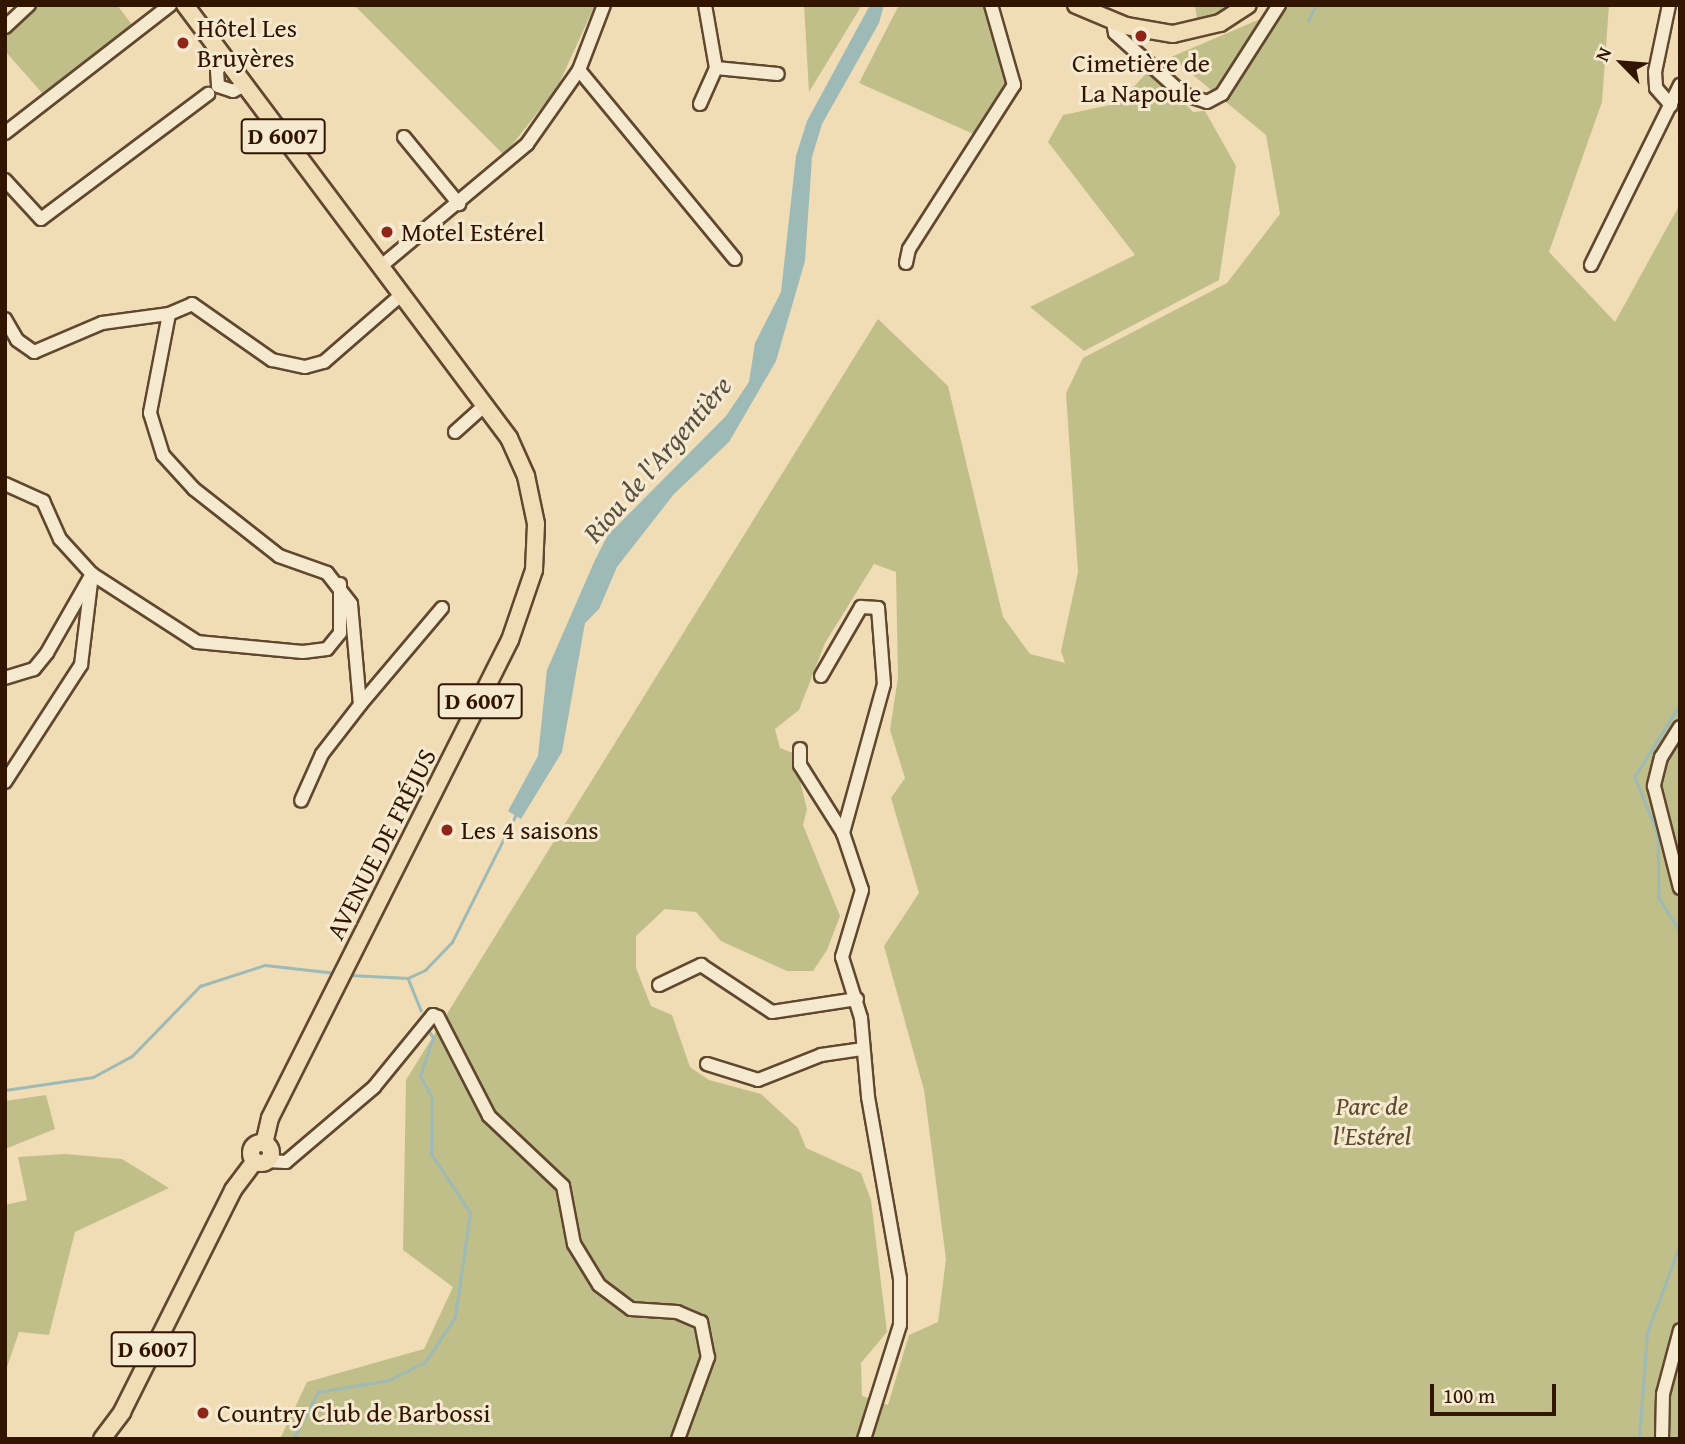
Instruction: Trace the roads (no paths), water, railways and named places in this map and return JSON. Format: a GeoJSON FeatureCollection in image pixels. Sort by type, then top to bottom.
{"type":"FeatureCollection","features":[{"type":"Feature","properties":{"kind":"main road","name":"AVENUE DE FRÉJUS"},"geometry":{"type":"LineString","coordinates":[[185,5],[509,438],[531,491],[537,542],[529,592],[334,991],[264,1143],[270,1149],[261,1161]]}},
{"type":"Feature","properties":{"kind":"main road"},"geometry":{"type":"LineString","coordinates":[[1076,5],[1113,22],[1182,33],[1220,23],[1248,5]]}},
{"type":"Feature","properties":{"kind":"main road","name":"D 6007"},"geometry":{"type":"LineString","coordinates":[[102,1439],[121,1412],[233,1190],[261,1161]]}},
{"type":"Feature","properties":{"kind":"street"},"geometry":{"type":"LineString","coordinates":[[5,27],[29,5]]}},
{"type":"Feature","properties":{"kind":"street"},"geometry":{"type":"LineString","coordinates":[[5,133],[170,5]]}},
{"type":"Feature","properties":{"kind":"street"},"geometry":{"type":"LineString","coordinates":[[380,267],[459,204],[527,144],[579,70],[604,5]]}},
{"type":"Feature","properties":{"kind":"street"},"geometry":{"type":"LineString","coordinates":[[700,104],[716,68],[705,5]]}},
{"type":"Feature","properties":{"kind":"street"},"geometry":{"type":"LineString","coordinates":[[906,263],[909,249],[1010,106],[1015,80],[991,5]]}},
{"type":"Feature","properties":{"kind":"street"},"geometry":{"type":"LineString","coordinates":[[1113,22],[1115,33],[1183,94],[1208,102],[1222,94],[1279,5]]}},
{"type":"Feature","properties":{"kind":"street"},"geometry":{"type":"LineString","coordinates":[[1669,5],[1655,72],[1656,88],[1671,105]]}},
{"type":"Feature","properties":{"kind":"street"},"geometry":{"type":"LineString","coordinates":[[214,90],[217,71],[225,59]]}},
{"type":"Feature","properties":{"kind":"street"},"geometry":{"type":"LineString","coordinates":[[716,68],[778,74]]}},
{"type":"Feature","properties":{"kind":"street"},"geometry":{"type":"LineString","coordinates":[[579,70],[735,259]]}},
{"type":"Feature","properties":{"kind":"street"},"geometry":{"type":"LineString","coordinates":[[5,180],[41,219],[214,90],[233,91],[245,85]]}},
{"type":"Feature","properties":{"kind":"street"},"geometry":{"type":"LineString","coordinates":[[1591,265],[1680,85]]}},
{"type":"Feature","properties":{"kind":"street"},"geometry":{"type":"LineString","coordinates":[[404,137],[459,204]]}},
{"type":"Feature","properties":{"kind":"street"},"geometry":{"type":"LineString","coordinates":[[5,319],[17,340],[34,352],[102,323],[169,314],[181,305],[200,306],[272,360],[305,367],[324,362],[401,295]]}},
{"type":"Feature","properties":{"kind":"street"},"geometry":{"type":"LineString","coordinates":[[169,314],[150,413],[163,455],[194,489],[279,556],[316,568],[340,584],[351,604],[360,705]]}},
{"type":"Feature","properties":{"kind":"street"},"geometry":{"type":"LineString","coordinates":[[455,432],[485,405]]}},
{"type":"Feature","properties":{"kind":"street"},"geometry":{"type":"LineString","coordinates":[[5,484],[43,501],[60,539],[92,574],[197,642],[303,652],[327,649],[340,633],[340,584]]}},
{"type":"Feature","properties":{"kind":"street"},"geometry":{"type":"LineString","coordinates":[[5,678],[34,669],[47,653],[92,574]]}},
{"type":"Feature","properties":{"kind":"street"},"geometry":{"type":"LineString","coordinates":[[5,782],[81,665],[92,574]]}},
{"type":"Feature","properties":{"kind":"street"},"geometry":{"type":"LineString","coordinates":[[821,676],[861,607],[878,608],[884,684],[843,833]]}},
{"type":"Feature","properties":{"kind":"street"},"geometry":{"type":"LineString","coordinates":[[301,802],[322,754],[442,608]]}},
{"type":"Feature","properties":{"kind":"street"},"geometry":{"type":"LineString","coordinates":[[1680,727],[1661,757],[1654,786],[1680,888]]}},
{"type":"Feature","properties":{"kind":"street"},"geometry":{"type":"LineString","coordinates":[[800,748],[800,765],[813,793],[843,833],[862,890],[842,957],[856,999],[901,1302],[898,1335],[864,1439]]}},
{"type":"Feature","properties":{"kind":"street"},"geometry":{"type":"LineString","coordinates":[[659,985],[701,965],[772,1012],[856,999]]}},
{"type":"Feature","properties":{"kind":"street"},"geometry":{"type":"LineString","coordinates":[[261,1161],[286,1162],[374,1087],[433,1015],[489,1116],[563,1186],[574,1244],[604,1291],[631,1309],[677,1312],[701,1322],[708,1357],[678,1439]]}},
{"type":"Feature","properties":{"kind":"street"},"geometry":{"type":"LineString","coordinates":[[707,1063],[758,1080],[821,1055],[862,1049]]}},
{"type":"Feature","properties":{"kind":"street"},"geometry":{"type":"LineString","coordinates":[[1662,1439],[1663,1394],[1680,1330]]}},
{"type":"Feature","properties":{"kind":"water"},"geometry":{"type":"Polygon","coordinates":[[[870,5],[884,5],[879,23],[822,124],[812,157],[805,261],[776,361],[729,442],[674,494],[617,567],[599,609],[585,623],[562,752],[521,819],[508,811],[538,756],[547,670],[608,535],[726,416],[749,382],[755,343],[781,292],[796,156],[807,121],[870,5]]]}},
{"type":"Feature","properties":{"kind":"waterway"},"geometry":{"type":"LineString","coordinates":[[1308,21],[1316,5]]}},
{"type":"Feature","properties":{"kind":"waterway"},"geometry":{"type":"LineString","coordinates":[[1680,705],[1635,777],[1658,834],[1659,898],[1680,932]]}},
{"type":"Feature","properties":{"kind":"waterway","name":"Riou de l'Argentière"},"geometry":{"type":"LineString","coordinates":[[350,975],[408,978],[425,970],[452,942],[515,816]]}},
{"type":"Feature","properties":{"kind":"waterway","name":"Riou de l'Argentière"},"geometry":{"type":"LineString","coordinates":[[5,1090],[93,1077],[132,1056],[200,986],[265,965],[336,973]]}},
{"type":"Feature","properties":{"kind":"waterway"},"geometry":{"type":"LineString","coordinates":[[408,978],[421,1010]]}},
{"type":"Feature","properties":{"kind":"waterway"},"geometry":{"type":"LineString","coordinates":[[293,1439],[318,1392],[389,1380],[425,1362],[455,1317],[470,1213],[431,1154],[432,1098],[420,1076],[433,1038],[429,1032]]}},
{"type":"Feature","properties":{"kind":"waterway"},"geometry":{"type":"LineString","coordinates":[[1639,1439],[1647,1333],[1680,1244]]}},
{"type":"Feature","properties":{"kind":"place","name":"Cimetière de La Napoule"},"geometry":{"type":"Point","coordinates":[1141,36]}},
{"type":"Feature","properties":{"kind":"place","name":"Hôtel Les Bruyères"},"geometry":{"type":"Point","coordinates":[183,43]}},
{"type":"Feature","properties":{"kind":"place","name":"Motel Estérel"},"geometry":{"type":"Point","coordinates":[387,232]}},
{"type":"Feature","properties":{"kind":"place","name":"Les 4 saisons"},"geometry":{"type":"Point","coordinates":[447,830]}},
{"type":"Feature","properties":{"kind":"place","name":"Country Club de Barbossi"},"geometry":{"type":"Point","coordinates":[203,1413]}},
{"type":"Feature","properties":{"kind":"park label","name":"Parc de l'Estérel"},"geometry":{"type":"Point","coordinates":[1372,1121]}}]}
